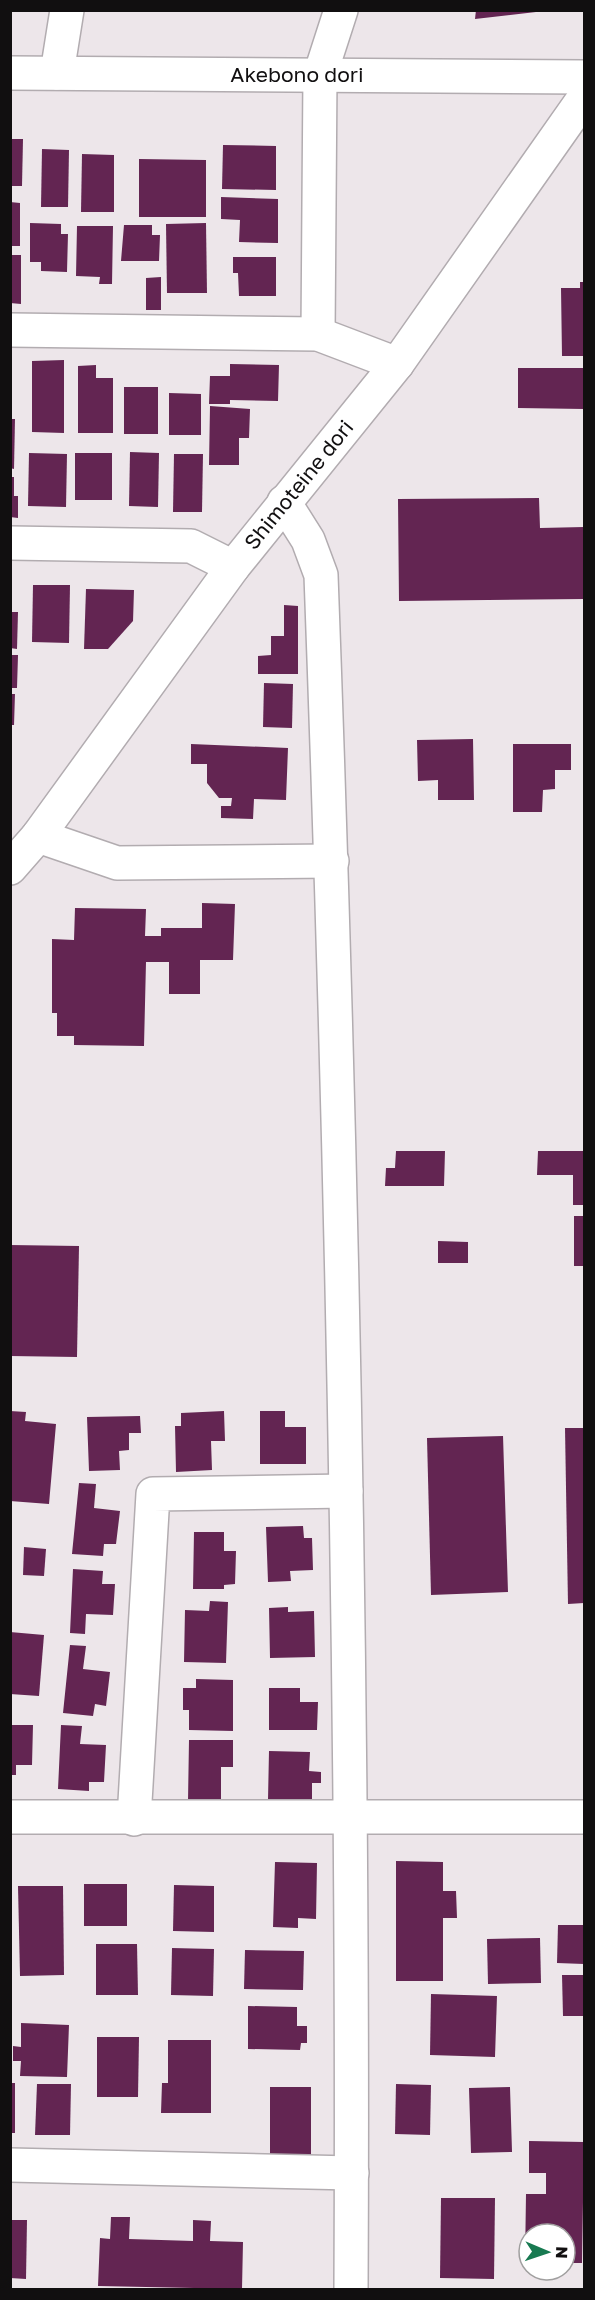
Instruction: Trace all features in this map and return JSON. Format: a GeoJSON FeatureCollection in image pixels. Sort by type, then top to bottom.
{"type":"FeatureCollection","features":[{"type":"Feature","properties":{"kind":"street"},"geometry":{"type":"LineString","coordinates":[[57,73],[68,10]]}},
{"type":"Feature","properties":{"kind":"street"},"geometry":{"type":"LineString","coordinates":[[318,334],[320,75],[341,10]]}},
{"type":"Feature","properties":{"kind":"street","name":"Akebono dori"},"geometry":{"type":"LineString","coordinates":[[10,73],[585,77]]}},
{"type":"Feature","properties":{"kind":"street","name":"Shimoteine dori"},"geometry":{"type":"LineString","coordinates":[[20,853],[233,567],[397,364],[585,98]]}},
{"type":"Feature","properties":{"kind":"street"},"geometry":{"type":"LineString","coordinates":[[10,330],[318,334],[397,364]]}},
{"type":"Feature","properties":{"kind":"street"},"geometry":{"type":"LineString","coordinates":[[284,502],[308,540],[321,575],[332,861],[346,1491],[350,1818],[351,2289]]}},
{"type":"Feature","properties":{"kind":"street"},"geometry":{"type":"LineString","coordinates":[[10,543],[191,546],[233,567]]}},
{"type":"Feature","properties":{"kind":"street"},"geometry":{"type":"LineString","coordinates":[[20,853],[117,863],[332,861]]}},
{"type":"Feature","properties":{"kind":"street"},"geometry":{"type":"LineString","coordinates":[[134,1819],[153,1494],[346,1491]]}},
{"type":"Feature","properties":{"kind":"street"},"geometry":{"type":"LineString","coordinates":[[10,1817],[134,1819],[585,1817]]}},
{"type":"Feature","properties":{"kind":"street"},"geometry":{"type":"LineString","coordinates":[[10,2165],[352,2173]]}},
{"type":"Feature","properties":{"kind":"building"},"geometry":{"type":"Polygon","coordinates":[[[476,10],[536,10],[536,12],[475,19],[476,10]]]}},
{"type":"Feature","properties":{"kind":"building"},"geometry":{"type":"Polygon","coordinates":[[[10,139],[23,139],[22,186],[10,186],[10,139]]]}},
{"type":"Feature","properties":{"kind":"building"},"geometry":{"type":"Polygon","coordinates":[[[223,145],[276,146],[276,190],[222,189],[223,145]]]}},
{"type":"Feature","properties":{"kind":"building"},"geometry":{"type":"Polygon","coordinates":[[[42,149],[69,150],[68,207],[41,207],[42,149]]]}},
{"type":"Feature","properties":{"kind":"building"},"geometry":{"type":"Polygon","coordinates":[[[82,154],[114,155],[114,212],[81,212],[82,154]]]}},
{"type":"Feature","properties":{"kind":"building"},"geometry":{"type":"Polygon","coordinates":[[[139,159],[206,160],[206,217],[139,217],[139,159]]]}},
{"type":"Feature","properties":{"kind":"building"},"geometry":{"type":"Polygon","coordinates":[[[221,197],[278,199],[278,243],[239,242],[240,220],[221,219],[221,197]]]}},
{"type":"Feature","properties":{"kind":"building"},"geometry":{"type":"Polygon","coordinates":[[[10,202],[20,203],[20,246],[10,246],[10,202]]]}},
{"type":"Feature","properties":{"kind":"building"},"geometry":{"type":"Polygon","coordinates":[[[30,223],[61,224],[61,234],[68,234],[67,272],[41,271],[41,262],[30,262],[30,223]]]}},
{"type":"Feature","properties":{"kind":"building"},"geometry":{"type":"Polygon","coordinates":[[[206,223],[207,293],[167,293],[166,224],[206,223]]]}},
{"type":"Feature","properties":{"kind":"building"},"geometry":{"type":"Polygon","coordinates":[[[124,225],[152,225],[152,235],[160,235],[159,261],[121,261],[124,225]]]}},
{"type":"Feature","properties":{"kind":"building"},"geometry":{"type":"Polygon","coordinates":[[[77,226],[113,226],[112,284],[99,284],[100,277],[76,276],[77,226]]]}},
{"type":"Feature","properties":{"kind":"building"},"geometry":{"type":"Polygon","coordinates":[[[10,255],[21,255],[21,304],[10,303],[10,255]]]}},
{"type":"Feature","properties":{"kind":"building"},"geometry":{"type":"Polygon","coordinates":[[[233,257],[276,257],[276,296],[239,296],[238,273],[233,273],[233,257]]]}},
{"type":"Feature","properties":{"kind":"building"},"geometry":{"type":"Polygon","coordinates":[[[161,277],[161,310],[146,310],[146,278],[161,277]]]}},
{"type":"Feature","properties":{"kind":"building"},"geometry":{"type":"Polygon","coordinates":[[[580,282],[584,282],[584,356],[562,356],[561,288],[580,288],[580,282]]]}},
{"type":"Feature","properties":{"kind":"building"},"geometry":{"type":"Polygon","coordinates":[[[64,360],[64,433],[32,432],[32,361],[64,360]]]}},
{"type":"Feature","properties":{"kind":"building"},"geometry":{"type":"Polygon","coordinates":[[[230,364],[279,365],[278,401],[230,400],[230,404],[209,404],[210,376],[230,376],[230,364]]]}},
{"type":"Feature","properties":{"kind":"building"},"geometry":{"type":"Polygon","coordinates":[[[96,365],[96,378],[113,378],[113,433],[78,433],[78,366],[96,365]]]}},
{"type":"Feature","properties":{"kind":"building"},"geometry":{"type":"Polygon","coordinates":[[[518,368],[584,368],[584,409],[518,408],[518,368]]]}},
{"type":"Feature","properties":{"kind":"building"},"geometry":{"type":"Polygon","coordinates":[[[124,387],[158,387],[158,434],[124,434],[124,387]]]}},
{"type":"Feature","properties":{"kind":"building"},"geometry":{"type":"Polygon","coordinates":[[[169,393],[201,394],[201,435],[169,435],[169,393]]]}},
{"type":"Feature","properties":{"kind":"building"},"geometry":{"type":"Polygon","coordinates":[[[210,406],[250,409],[249,438],[239,438],[239,465],[209,465],[210,406]]]}},
{"type":"Feature","properties":{"kind":"building"},"geometry":{"type":"Polygon","coordinates":[[[10,419],[15,419],[14,469],[10,468],[10,419]]]}},
{"type":"Feature","properties":{"kind":"building"},"geometry":{"type":"Polygon","coordinates":[[[130,452],[159,453],[158,507],[129,506],[130,452]]]}},
{"type":"Feature","properties":{"kind":"building"},"geometry":{"type":"Polygon","coordinates":[[[29,453],[67,454],[66,507],[28,506],[29,453]]]}},
{"type":"Feature","properties":{"kind":"building"},"geometry":{"type":"Polygon","coordinates":[[[75,453],[112,453],[112,500],[75,500],[75,453]]]}},
{"type":"Feature","properties":{"kind":"building"},"geometry":{"type":"Polygon","coordinates":[[[174,454],[203,454],[202,512],[173,512],[174,454]]]}},
{"type":"Feature","properties":{"kind":"building"},"geometry":{"type":"Polygon","coordinates":[[[10,477],[14,477],[14,496],[18,496],[18,518],[10,517],[10,477]]]}},
{"type":"Feature","properties":{"kind":"building"},"geometry":{"type":"Polygon","coordinates":[[[539,498],[540,528],[584,527],[584,599],[399,601],[398,499],[539,498]]]}},
{"type":"Feature","properties":{"kind":"building"},"geometry":{"type":"Polygon","coordinates":[[[33,585],[70,585],[69,643],[32,642],[33,585]]]}},
{"type":"Feature","properties":{"kind":"building"},"geometry":{"type":"Polygon","coordinates":[[[86,589],[134,590],[133,621],[108,649],[84,649],[86,589]]]}},
{"type":"Feature","properties":{"kind":"building"},"geometry":{"type":"Polygon","coordinates":[[[284,605],[298,606],[298,674],[258,674],[258,656],[271,655],[271,636],[284,636],[284,605]]]}},
{"type":"Feature","properties":{"kind":"building"},"geometry":{"type":"Polygon","coordinates":[[[10,612],[18,612],[17,649],[10,648],[10,612]]]}},
{"type":"Feature","properties":{"kind":"building"},"geometry":{"type":"Polygon","coordinates":[[[10,655],[18,655],[17,688],[10,688],[10,655]]]}},
{"type":"Feature","properties":{"kind":"building"},"geometry":{"type":"Polygon","coordinates":[[[264,683],[293,684],[292,728],[263,727],[264,683]]]}},
{"type":"Feature","properties":{"kind":"building"},"geometry":{"type":"Polygon","coordinates":[[[10,694],[15,694],[14,725],[10,725],[10,694]]]}},
{"type":"Feature","properties":{"kind":"building"},"geometry":{"type":"Polygon","coordinates":[[[473,739],[474,800],[438,800],[438,780],[418,781],[417,740],[473,739]]]}},
{"type":"Feature","properties":{"kind":"building"},"geometry":{"type":"Polygon","coordinates":[[[191,744],[288,748],[286,800],[254,799],[253,819],[221,818],[221,806],[231,806],[232,798],[219,798],[207,783],[207,764],[191,764],[191,744]]]}},
{"type":"Feature","properties":{"kind":"building"},"geometry":{"type":"Polygon","coordinates":[[[513,744],[571,744],[571,770],[555,770],[555,789],[543,790],[542,812],[513,812],[513,744]]]}},
{"type":"Feature","properties":{"kind":"building"},"geometry":{"type":"Polygon","coordinates":[[[202,903],[235,904],[233,960],[200,960],[200,994],[169,994],[169,962],[146,962],[144,1046],[74,1045],[74,1036],[57,1036],[57,1013],[52,1013],[52,939],[74,940],[75,908],[146,909],[145,936],[161,936],[161,928],[202,928],[202,903]]]}},
{"type":"Feature","properties":{"kind":"building"},"geometry":{"type":"Polygon","coordinates":[[[396,1151],[445,1151],[444,1186],[385,1186],[386,1168],[395,1168],[396,1151]]]}},
{"type":"Feature","properties":{"kind":"building"},"geometry":{"type":"Polygon","coordinates":[[[538,1151],[584,1151],[584,1205],[573,1205],[573,1175],[537,1175],[538,1151]]]}},
{"type":"Feature","properties":{"kind":"building"},"geometry":{"type":"Polygon","coordinates":[[[574,1216],[584,1216],[584,1266],[574,1266],[574,1216]]]}},
{"type":"Feature","properties":{"kind":"building"},"geometry":{"type":"Polygon","coordinates":[[[438,1241],[468,1242],[468,1263],[438,1263],[438,1241]]]}},
{"type":"Feature","properties":{"kind":"building"},"geometry":{"type":"Polygon","coordinates":[[[10,1245],[79,1246],[77,1357],[10,1356],[10,1245]]]}},
{"type":"Feature","properties":{"kind":"building"},"geometry":{"type":"Polygon","coordinates":[[[10,1411],[26,1412],[25,1421],[56,1424],[49,1504],[10,1501],[10,1411]]]}},
{"type":"Feature","properties":{"kind":"building"},"geometry":{"type":"Polygon","coordinates":[[[224,1411],[225,1441],[211,1441],[212,1470],[176,1472],[175,1426],[181,1426],[181,1413],[224,1411]]]}},
{"type":"Feature","properties":{"kind":"building"},"geometry":{"type":"Polygon","coordinates":[[[260,1411],[285,1411],[285,1427],[306,1427],[306,1464],[260,1464],[260,1411]]]}},
{"type":"Feature","properties":{"kind":"building"},"geometry":{"type":"Polygon","coordinates":[[[140,1416],[141,1433],[129,1433],[129,1450],[119,1451],[120,1470],[89,1471],[87,1417],[140,1416]]]}},
{"type":"Feature","properties":{"kind":"building"},"geometry":{"type":"Polygon","coordinates":[[[565,1428],[584,1428],[584,1603],[568,1604],[565,1428]]]}},
{"type":"Feature","properties":{"kind":"building"},"geometry":{"type":"Polygon","coordinates":[[[503,1436],[508,1592],[431,1595],[427,1438],[503,1436]]]}},
{"type":"Feature","properties":{"kind":"building"},"geometry":{"type":"Polygon","coordinates":[[[79,1483],[96,1484],[94,1508],[120,1511],[116,1544],[104,1544],[103,1556],[72,1554],[79,1483]]]}},
{"type":"Feature","properties":{"kind":"building"},"geometry":{"type":"Polygon","coordinates":[[[303,1526],[304,1538],[312,1538],[313,1570],[290,1571],[291,1581],[268,1582],[266,1527],[303,1526]]]}},
{"type":"Feature","properties":{"kind":"building"},"geometry":{"type":"Polygon","coordinates":[[[194,1532],[224,1532],[224,1551],[236,1551],[235,1584],[224,1585],[224,1589],[193,1589],[194,1532]]]}},
{"type":"Feature","properties":{"kind":"building"},"geometry":{"type":"Polygon","coordinates":[[[24,1547],[46,1549],[44,1576],[23,1575],[24,1547]]]}},
{"type":"Feature","properties":{"kind":"building"},"geometry":{"type":"Polygon","coordinates":[[[73,1569],[103,1571],[102,1584],[115,1584],[113,1615],[86,1614],[85,1634],[70,1633],[73,1569]]]}},
{"type":"Feature","properties":{"kind":"building"},"geometry":{"type":"Polygon","coordinates":[[[210,1601],[228,1602],[226,1663],[184,1662],[185,1610],[209,1611],[210,1601]]]}},
{"type":"Feature","properties":{"kind":"building"},"geometry":{"type":"Polygon","coordinates":[[[288,1607],[288,1612],[314,1611],[315,1657],[270,1658],[269,1608],[288,1607]]]}},
{"type":"Feature","properties":{"kind":"building"},"geometry":{"type":"Polygon","coordinates":[[[10,1632],[44,1635],[39,1696],[10,1694],[10,1632]]]}},
{"type":"Feature","properties":{"kind":"building"},"geometry":{"type":"Polygon","coordinates":[[[70,1645],[86,1646],[83,1669],[110,1672],[106,1706],[95,1704],[93,1716],[63,1713],[70,1645]]]}},
{"type":"Feature","properties":{"kind":"building"},"geometry":{"type":"Polygon","coordinates":[[[196,1679],[233,1680],[233,1731],[189,1730],[189,1710],[183,1710],[183,1688],[196,1688],[196,1679]]]}},
{"type":"Feature","properties":{"kind":"building"},"geometry":{"type":"Polygon","coordinates":[[[269,1688],[300,1688],[300,1702],[318,1702],[317,1730],[269,1730],[269,1688]]]}},
{"type":"Feature","properties":{"kind":"building"},"geometry":{"type":"Polygon","coordinates":[[[10,1725],[33,1725],[32,1765],[16,1765],[16,1775],[10,1775],[10,1725]]]}},
{"type":"Feature","properties":{"kind":"building"},"geometry":{"type":"Polygon","coordinates":[[[61,1725],[82,1726],[80,1744],[106,1745],[104,1782],[89,1782],[89,1791],[58,1789],[61,1725]]]}},
{"type":"Feature","properties":{"kind":"building"},"geometry":{"type":"Polygon","coordinates":[[[189,1740],[233,1740],[233,1767],[221,1767],[221,1801],[188,1801],[189,1740]]]}},
{"type":"Feature","properties":{"kind":"building"},"geometry":{"type":"Polygon","coordinates":[[[269,1751],[310,1752],[309,1771],[321,1772],[321,1783],[312,1783],[312,1801],[268,1800],[269,1751]]]}},
{"type":"Feature","properties":{"kind":"building"},"geometry":{"type":"Polygon","coordinates":[[[396,1861],[443,1862],[443,1891],[456,1891],[457,1918],[443,1918],[443,1981],[396,1981],[396,1861]]]}},
{"type":"Feature","properties":{"kind":"building"},"geometry":{"type":"Polygon","coordinates":[[[275,1862],[317,1863],[316,1919],[298,1918],[298,1928],[273,1927],[275,1862]]]}},
{"type":"Feature","properties":{"kind":"building"},"geometry":{"type":"Polygon","coordinates":[[[84,1884],[127,1884],[127,1926],[84,1926],[84,1884]]]}},
{"type":"Feature","properties":{"kind":"building"},"geometry":{"type":"Polygon","coordinates":[[[174,1885],[214,1886],[214,1932],[173,1931],[174,1885]]]}},
{"type":"Feature","properties":{"kind":"building"},"geometry":{"type":"Polygon","coordinates":[[[18,1886],[63,1886],[64,1975],[20,1976],[18,1886]]]}},
{"type":"Feature","properties":{"kind":"building"},"geometry":{"type":"Polygon","coordinates":[[[558,1925],[584,1925],[584,1964],[557,1963],[558,1925]]]}},
{"type":"Feature","properties":{"kind":"building"},"geometry":{"type":"Polygon","coordinates":[[[540,1938],[541,1983],[488,1984],[487,1939],[540,1938]]]}},
{"type":"Feature","properties":{"kind":"building"},"geometry":{"type":"Polygon","coordinates":[[[96,1944],[137,1944],[138,1995],[96,1995],[96,1944]]]}},
{"type":"Feature","properties":{"kind":"building"},"geometry":{"type":"Polygon","coordinates":[[[172,1948],[214,1949],[213,1996],[171,1995],[172,1948]]]}},
{"type":"Feature","properties":{"kind":"building"},"geometry":{"type":"Polygon","coordinates":[[[245,1950],[304,1951],[303,1990],[244,1989],[245,1950]]]}},
{"type":"Feature","properties":{"kind":"building"},"geometry":{"type":"Polygon","coordinates":[[[562,1975],[584,1975],[584,2016],[563,2016],[562,1975]]]}},
{"type":"Feature","properties":{"kind":"building"},"geometry":{"type":"Polygon","coordinates":[[[431,1994],[497,1996],[495,2057],[430,2055],[431,1994]]]}},
{"type":"Feature","properties":{"kind":"building"},"geometry":{"type":"Polygon","coordinates":[[[248,2006],[297,2007],[297,2026],[307,2026],[307,2043],[301,2043],[300,2050],[248,2049],[248,2006]]]}},
{"type":"Feature","properties":{"kind":"building"},"geometry":{"type":"Polygon","coordinates":[[[21,2023],[69,2025],[67,2077],[20,2076],[21,2061],[13,2061],[13,2046],[21,2047],[21,2023]]]}},
{"type":"Feature","properties":{"kind":"building"},"geometry":{"type":"Polygon","coordinates":[[[97,2037],[139,2037],[138,2097],[97,2097],[97,2037]]]}},
{"type":"Feature","properties":{"kind":"building"},"geometry":{"type":"Polygon","coordinates":[[[168,2040],[211,2040],[211,2113],[161,2113],[162,2083],[168,2083],[168,2040]]]}},
{"type":"Feature","properties":{"kind":"building"},"geometry":{"type":"Polygon","coordinates":[[[10,2083],[15,2083],[15,2133],[10,2133],[10,2083]]]}},
{"type":"Feature","properties":{"kind":"building"},"geometry":{"type":"Polygon","coordinates":[[[37,2084],[71,2084],[70,2135],[35,2135],[37,2084]]]}},
{"type":"Feature","properties":{"kind":"building"},"geometry":{"type":"Polygon","coordinates":[[[396,2084],[431,2085],[430,2135],[395,2134],[396,2084]]]}},
{"type":"Feature","properties":{"kind":"building"},"geometry":{"type":"Polygon","coordinates":[[[270,2087],[311,2087],[311,2160],[270,2160],[270,2087]]]}},
{"type":"Feature","properties":{"kind":"building"},"geometry":{"type":"Polygon","coordinates":[[[510,2087],[512,2152],[471,2153],[469,2088],[510,2087]]]}},
{"type":"Feature","properties":{"kind":"building"},"geometry":{"type":"Polygon","coordinates":[[[529,2141],[584,2142],[582,2263],[577,2263],[577,2222],[526,2222],[526,2194],[546,2194],[546,2173],[529,2173],[529,2141]]]}},
{"type":"Feature","properties":{"kind":"building"},"geometry":{"type":"Polygon","coordinates":[[[441,2198],[495,2198],[494,2279],[440,2278],[441,2198]]]}},
{"type":"Feature","properties":{"kind":"building"},"geometry":{"type":"Polygon","coordinates":[[[111,2217],[130,2217],[129,2239],[193,2241],[193,2220],[211,2221],[210,2241],[243,2242],[242,2289],[98,2286],[100,2238],[110,2239],[111,2217]]]}},
{"type":"Feature","properties":{"kind":"building"},"geometry":{"type":"Polygon","coordinates":[[[10,2220],[27,2220],[26,2279],[10,2278],[10,2220]]]}}]}
